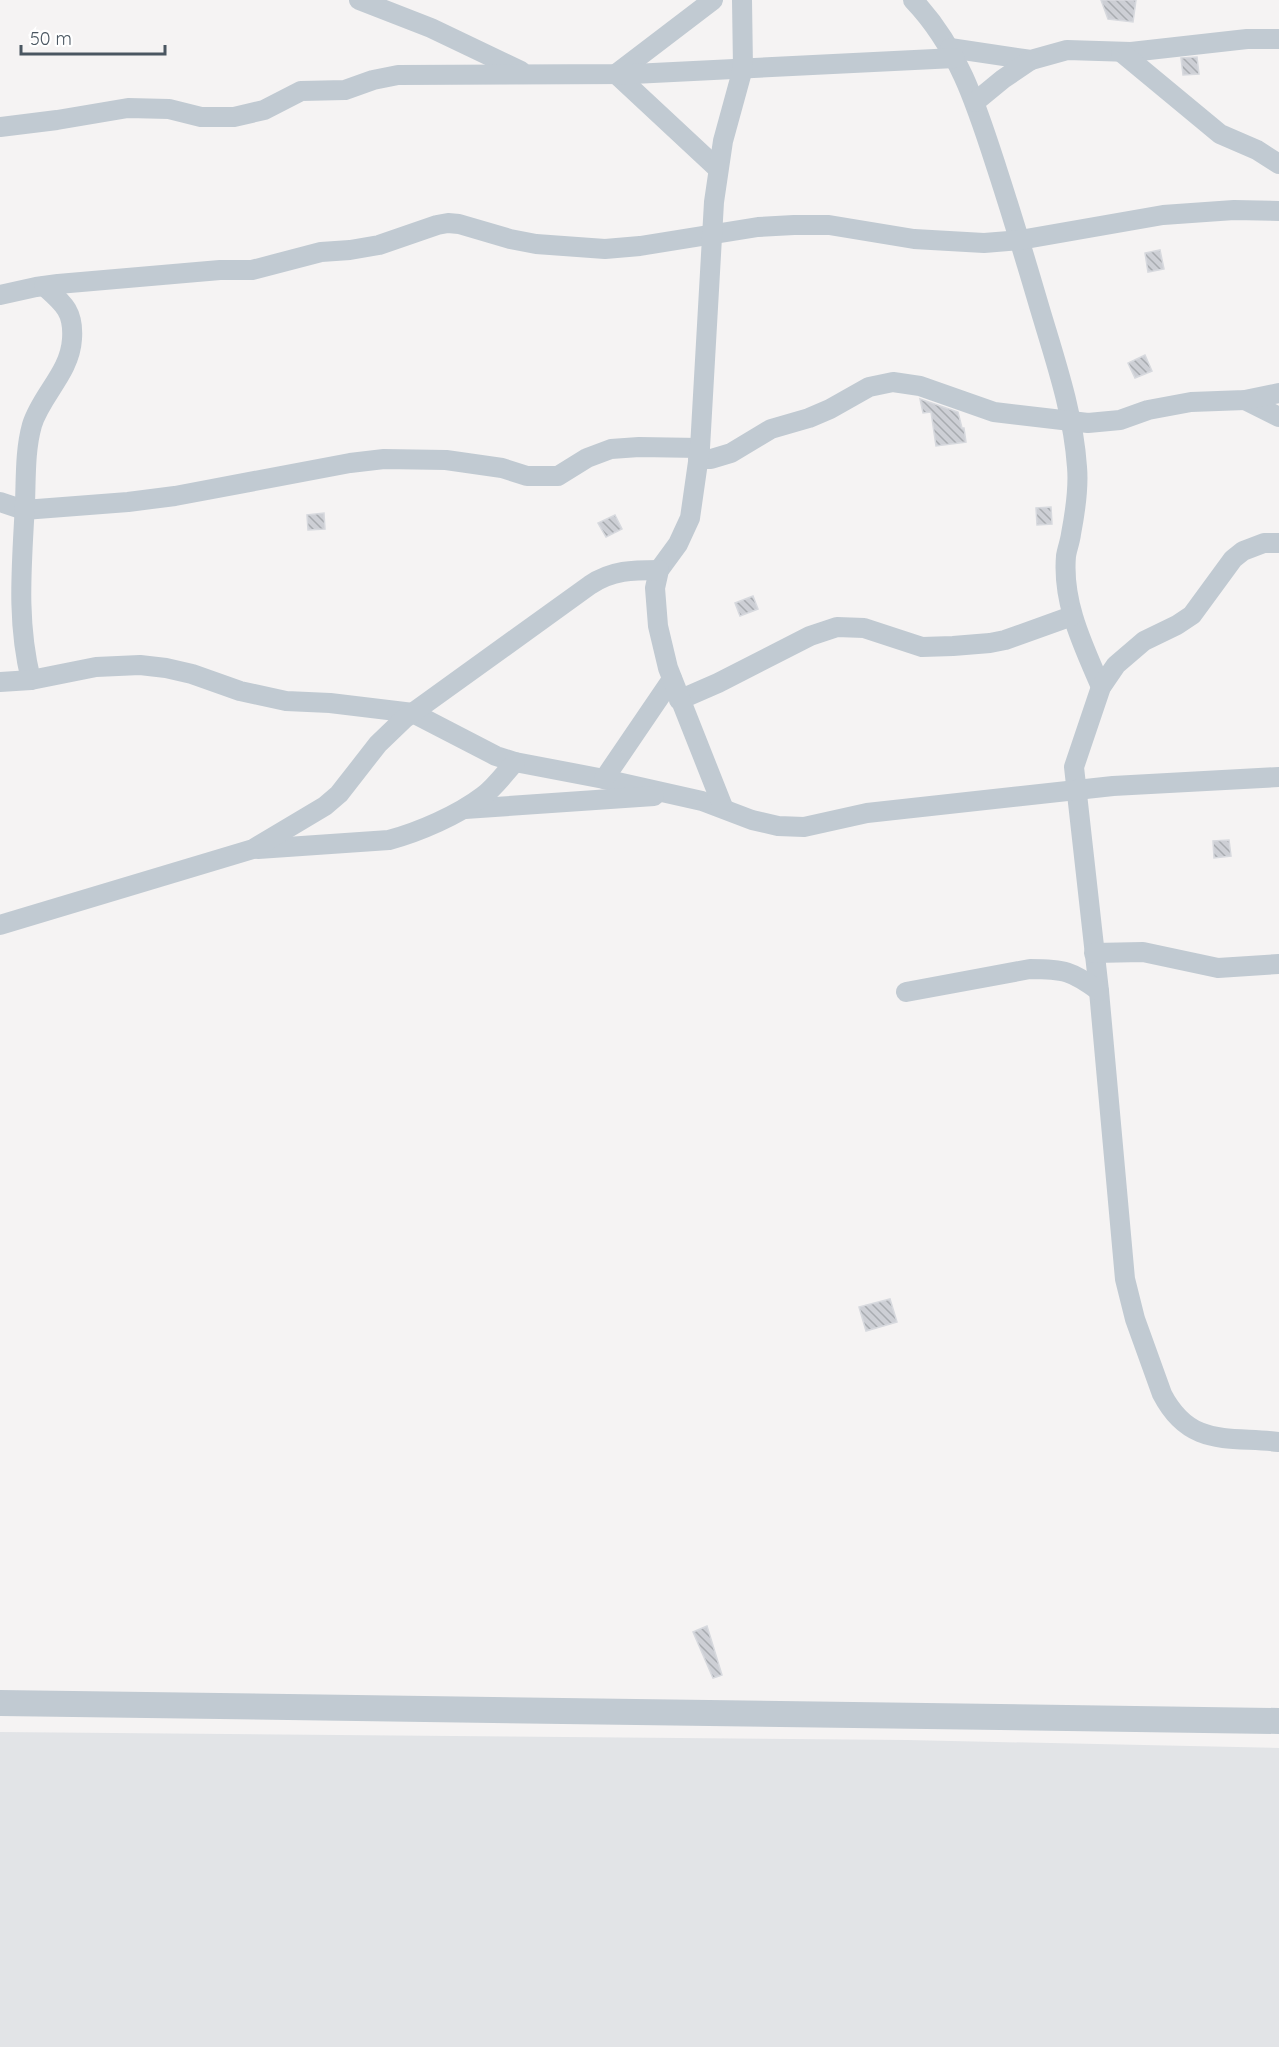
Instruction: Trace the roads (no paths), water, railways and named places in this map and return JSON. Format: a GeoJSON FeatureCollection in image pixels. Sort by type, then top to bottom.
{"type":"FeatureCollection","features":[{"type":"Feature","properties":{"kind":"street"},"geometry":{"type":"LineString","coordinates":[[359,0],[431,28],[527,74]]}},
{"type":"Feature","properties":{"kind":"street"},"geometry":{"type":"LineString","coordinates":[[616,74],[713,0]]}},
{"type":"Feature","properties":{"kind":"street"},"geometry":{"type":"LineString","coordinates":[[723,807],[679,700],[662,647],[655,588],[659,570],[678,544],[690,518],[699,453],[714,202],[723,141],[743,68],[742,0]]}},
{"type":"Feature","properties":{"kind":"street"},"geometry":{"type":"LineString","coordinates":[[913,0],[931,21],[952,53],[975,102],[1020,240],[1072,421],[1077,469],[1076,495],[1066,555],[1066,575],[1072,616],[1101,687]]}},
{"type":"Feature","properties":{"kind":"street"},"geometry":{"type":"LineString","coordinates":[[929,0],[931,21]]}},
{"type":"Feature","properties":{"kind":"street"},"geometry":{"type":"LineString","coordinates":[[975,102],[1031,60],[1049,54],[1074,50],[1121,52],[1156,50],[1247,39],[1279,39]]}},
{"type":"Feature","properties":{"kind":"street"},"geometry":{"type":"LineString","coordinates":[[1121,52],[1220,134],[1257,150],[1279,164]]}},
{"type":"Feature","properties":{"kind":"street"},"geometry":{"type":"LineString","coordinates":[[0,127],[128,108],[169,109],[201,117],[234,117],[264,110],[301,91],[345,90],[383,77],[616,74],[743,68],[952,53],[1031,60]]}},
{"type":"Feature","properties":{"kind":"street"},"geometry":{"type":"LineString","coordinates":[[616,74],[718,169]]}},
{"type":"Feature","properties":{"kind":"street"},"geometry":{"type":"LineString","coordinates":[[0,295],[44,286],[208,271],[252,270],[321,252],[350,250],[379,244],[448,223],[519,241],[570,248],[605,249],[640,246],[758,227],[829,225],[914,239],[984,243],[1020,240],[1163,215],[1214,211],[1279,211]]}},
{"type":"Feature","properties":{"kind":"street"},"geometry":{"type":"LineString","coordinates":[[31,680],[20,611],[28,442],[32,424],[67,363],[72,339],[72,327],[65,305],[44,286]]}},
{"type":"Feature","properties":{"kind":"street"},"geometry":{"type":"LineString","coordinates":[[0,502],[24,510],[128,502],[175,496],[350,463],[384,459],[418,458],[465,462],[501,468],[527,476],[543,477],[558,476],[587,458],[611,449],[639,447],[699,453],[711,459],[731,453],[771,429],[819,414],[869,387],[893,382],[920,386],[994,412],[1088,423],[1120,420],[1148,410],[1191,402],[1245,400],[1279,393]]}},
{"type":"Feature","properties":{"kind":"street"},"geometry":{"type":"LineString","coordinates":[[1245,400],[1279,417]]}},
{"type":"Feature","properties":{"kind":"street"},"geometry":{"type":"LineString","coordinates":[[1279,543],[1264,543],[1238,555],[1192,615],[1144,641],[1116,665],[1101,687],[1074,767],[1099,991],[1125,1279],[1134,1319],[1162,1394],[1176,1416],[1185,1425],[1204,1435],[1226,1440],[1279,1442]]}},
{"type":"Feature","properties":{"kind":"street"},"geometry":{"type":"LineString","coordinates":[[253,849],[325,806],[339,794],[378,744],[413,713],[600,578],[625,570],[659,570]]}},
{"type":"Feature","properties":{"kind":"street"},"geometry":{"type":"LineString","coordinates":[[679,700],[718,683],[810,636],[837,627],[864,628],[922,647],[953,646],[1005,640],[1072,616]]}},
{"type":"Feature","properties":{"kind":"street"},"geometry":{"type":"LineString","coordinates":[[0,682],[31,680],[96,667],[140,665],[166,668],[264,697],[413,713],[496,756],[515,762],[604,778],[673,794],[723,807],[765,824],[804,827],[867,813],[1078,789],[1279,777]]}},
{"type":"Feature","properties":{"kind":"street"},"geometry":{"type":"LineString","coordinates":[[604,778],[672,679]]}},
{"type":"Feature","properties":{"kind":"street"},"geometry":{"type":"LineString","coordinates":[[0,925],[253,849],[390,840],[421,829],[462,809],[484,795],[515,762]]}},
{"type":"Feature","properties":{"kind":"street"},"geometry":{"type":"LineString","coordinates":[[462,809],[673,794]]}},
{"type":"Feature","properties":{"kind":"street"},"geometry":{"type":"LineString","coordinates":[[1094,953],[1143,952],[1218,968],[1279,964]]}},
{"type":"Feature","properties":{"kind":"street"},"geometry":{"type":"LineString","coordinates":[[906,992],[1030,969],[1047,969],[1076,974],[1099,991]]}},
{"type":"Feature","properties":{"kind":"street"},"geometry":{"type":"LineString","coordinates":[[0,1703],[1279,1721]]}}]}
